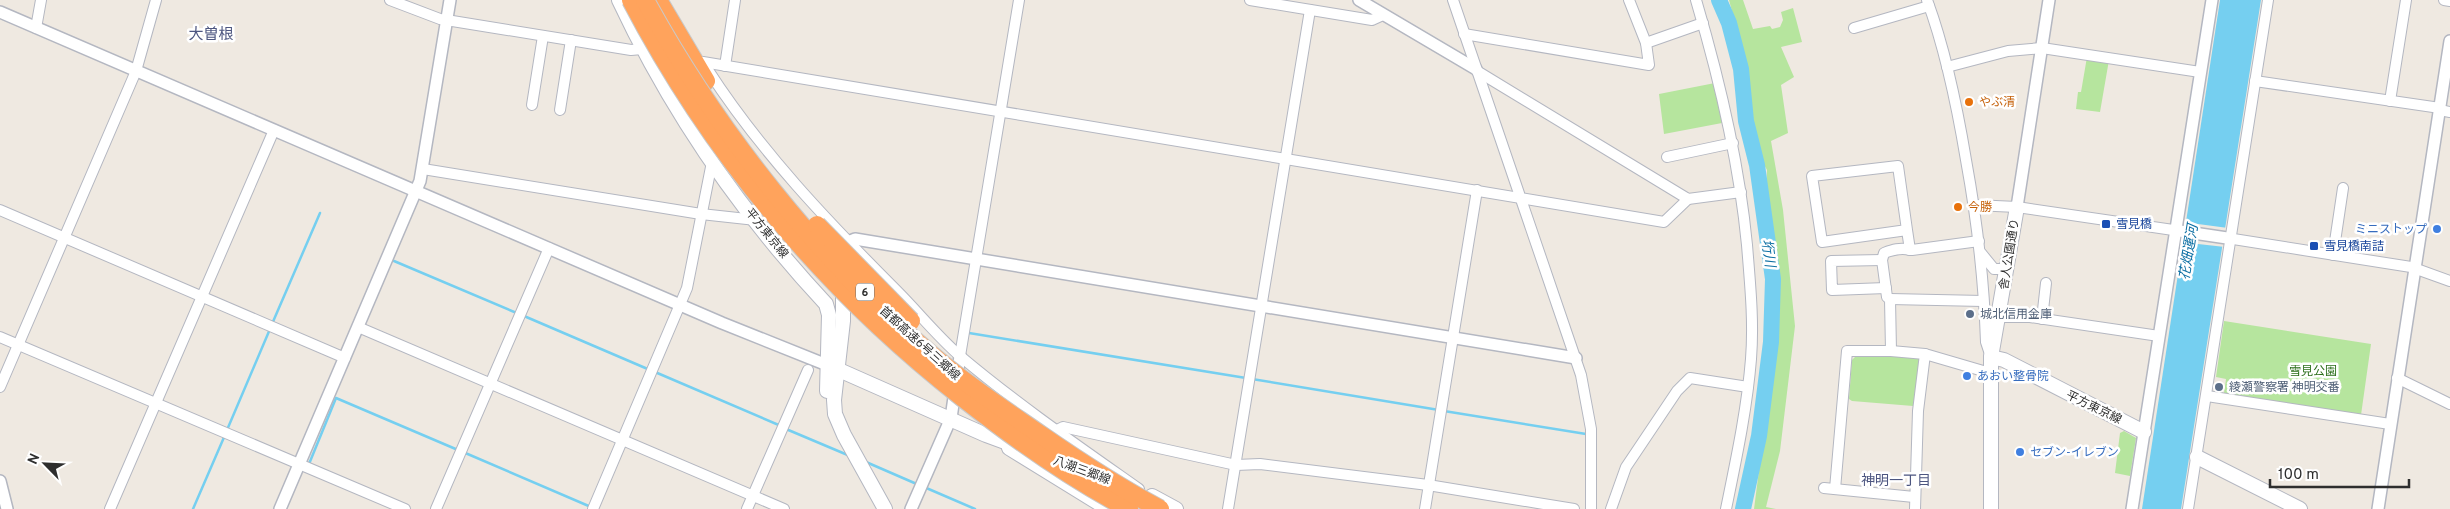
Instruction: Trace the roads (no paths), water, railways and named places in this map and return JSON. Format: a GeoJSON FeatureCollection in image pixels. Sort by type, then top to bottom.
{"type":"FeatureCollection","features":[{"type":"Feature","properties":{"kind":"highway","name":"首都高速6号三郷線"},"geometry":{"type":"LineString","coordinates":[[645,0],[664,35],[704,97],[738,144],[797,220],[839,265],[933,356],[973,388],[1094,472],[1160,509]]}},
{"type":"Feature","properties":{"kind":"highway"},"geometry":{"type":"LineString","coordinates":[[658,0],[706,80],[732,118],[807,215],[925,336],[1021,415],[1073,450],[1094,472]]}},
{"type":"Feature","properties":{"kind":"highway"},"geometry":{"type":"LineString","coordinates":[[625,3],[678,101],[740,192],[775,234],[854,316],[928,382],[993,432],[1060,468],[1129,509]]}},
{"type":"Feature","properties":{"kind":"main road","name":"平方東京線"},"geometry":{"type":"LineString","coordinates":[[653,0],[688,62],[747,137],[783,195],[833,251],[842,277],[843,322],[832,367]]}},
{"type":"Feature","properties":{"kind":"main road","name":"平方東京線"},"geometry":{"type":"LineString","coordinates":[[625,3],[642,49],[712,162],[756,220],[826,304],[829,315],[832,367],[829,414],[836,436],[866,478],[885,509]]}},
{"type":"Feature","properties":{"kind":"main road","name":"舎人公園通り"},"geometry":{"type":"LineString","coordinates":[[1991,509],[1991,357],[2017,207]]}},
{"type":"Feature","properties":{"kind":"main road","name":"平方東京線"},"geometry":{"type":"LineString","coordinates":[[1991,357],[2004,360],[2144,432]]}},
{"type":"Feature","properties":{"kind":"main road","name":"八潮三郷線"},"geometry":{"type":"LineString","coordinates":[[832,367],[951,418],[993,432],[1145,493],[1176,509]]}},
{"type":"Feature","properties":{"kind":"main road","name":"八潮三郷線"},"geometry":{"type":"LineString","coordinates":[[993,432],[1108,509]]}},
{"type":"Feature","properties":{"kind":"main road"},"geometry":{"type":"LineString","coordinates":[[2197,457],[2300,509]]}},
{"type":"Feature","properties":{"kind":"street"},"geometry":{"type":"LineString","coordinates":[[36,28],[42,0]]}},
{"type":"Feature","properties":{"kind":"street"},"geometry":{"type":"LineString","coordinates":[[0,387],[136,71],[156,0]]}},
{"type":"Feature","properties":{"kind":"street"},"geometry":{"type":"LineString","coordinates":[[390,0],[447,20],[631,50],[642,49]]}},
{"type":"Feature","properties":{"kind":"street"},"geometry":{"type":"LineString","coordinates":[[280,509],[416,191],[423,169],[450,0]]}},
{"type":"Feature","properties":{"kind":"street"},"geometry":{"type":"LineString","coordinates":[[666,0],[747,137],[781,169],[848,242],[960,356],[1055,430],[1145,493]]}},
{"type":"Feature","properties":{"kind":"street"},"geometry":{"type":"LineString","coordinates":[[725,66],[735,0]]}},
{"type":"Feature","properties":{"kind":"street"},"geometry":{"type":"LineString","coordinates":[[911,509],[951,418],[1019,0]]}},
{"type":"Feature","properties":{"kind":"street"},"geometry":{"type":"LineString","coordinates":[[1250,0],[1372,20],[1383,15]]}},
{"type":"Feature","properties":{"kind":"street"},"geometry":{"type":"LineString","coordinates":[[1359,0],[1688,199]]}},
{"type":"Feature","properties":{"kind":"street"},"geometry":{"type":"LineString","coordinates":[[1453,0],[1576,358],[1592,429],[1591,509]]}},
{"type":"Feature","properties":{"kind":"street"},"geometry":{"type":"LineString","coordinates":[[1464,34],[1649,65],[1646,43],[1629,0]]}},
{"type":"Feature","properties":{"kind":"street"},"geometry":{"type":"LineString","coordinates":[[1696,0],[1733,143],[1741,192],[1752,288],[1752,326],[1748,387],[1726,509]]}},
{"type":"Feature","properties":{"kind":"street","name":"舎人公園通り"},"geometry":{"type":"LineString","coordinates":[[2017,207],[2049,0]]}},
{"type":"Feature","properties":{"kind":"street"},"geometry":{"type":"LineString","coordinates":[[2132,509],[2159,336],[2178,231],[2212,0]]}},
{"type":"Feature","properties":{"kind":"street"},"geometry":{"type":"LineString","coordinates":[[2188,509],[2268,0]]}},
{"type":"Feature","properties":{"kind":"street"},"geometry":{"type":"LineString","coordinates":[[2390,100],[2406,0]]}},
{"type":"Feature","properties":{"kind":"street"},"geometry":{"type":"LineString","coordinates":[[2444,0],[2450,1]]}},
{"type":"Feature","properties":{"kind":"street"},"geometry":{"type":"LineString","coordinates":[[1854,28],[1928,3],[1947,67],[1960,124],[1974,205],[1986,342],[1991,357]]}},
{"type":"Feature","properties":{"kind":"street"},"geometry":{"type":"LineString","coordinates":[[1228,509],[1310,10]]}},
{"type":"Feature","properties":{"kind":"street"},"geometry":{"type":"LineString","coordinates":[[0,12],[681,305],[832,367]]}},
{"type":"Feature","properties":{"kind":"street"},"geometry":{"type":"LineString","coordinates":[[1646,43],[1703,24]]}},
{"type":"Feature","properties":{"kind":"street"},"geometry":{"type":"LineString","coordinates":[[532,105],[543,36]]}},
{"type":"Feature","properties":{"kind":"street"},"geometry":{"type":"LineString","coordinates":[[560,110],[571,40]]}},
{"type":"Feature","properties":{"kind":"street"},"geometry":{"type":"LineString","coordinates":[[2378,509],[2415,269],[2443,110],[2450,41]]}},
{"type":"Feature","properties":{"kind":"street"},"geometry":{"type":"LineString","coordinates":[[1947,67],[2008,51],[2042,48],[2200,72]]}},
{"type":"Feature","properties":{"kind":"street"},"geometry":{"type":"LineString","coordinates":[[703,62],[1285,157],[1664,222],[1688,199],[1741,192]]}},
{"type":"Feature","properties":{"kind":"street"},"geometry":{"type":"LineString","coordinates":[[2255,81],[2390,100],[2443,110]]}},
{"type":"Feature","properties":{"kind":"street"},"geometry":{"type":"LineString","coordinates":[[110,509],[274,130]]}},
{"type":"Feature","properties":{"kind":"street"},"geometry":{"type":"LineString","coordinates":[[1668,157],[1733,143]]}},
{"type":"Feature","properties":{"kind":"street"},"geometry":{"type":"LineString","coordinates":[[593,509],[687,288],[712,162]]}},
{"type":"Feature","properties":{"kind":"street"},"geometry":{"type":"LineString","coordinates":[[1907,230],[1822,242],[1812,176],[1898,166],[1910,250]]}},
{"type":"Feature","properties":{"kind":"street"},"geometry":{"type":"LineString","coordinates":[[423,169],[701,214],[756,220]]}},
{"type":"Feature","properties":{"kind":"street"},"geometry":{"type":"LineString","coordinates":[[2333,255],[2343,188]]}},
{"type":"Feature","properties":{"kind":"street"},"geometry":{"type":"LineString","coordinates":[[1425,509],[1477,190]]}},
{"type":"Feature","properties":{"kind":"street"},"geometry":{"type":"LineString","coordinates":[[1974,205],[2017,207],[2333,255],[2415,269],[2450,281]]}},
{"type":"Feature","properties":{"kind":"street"},"geometry":{"type":"LineString","coordinates":[[0,210],[345,358]]}},
{"type":"Feature","properties":{"kind":"street"},"geometry":{"type":"LineString","coordinates":[[848,242],[855,239],[976,258],[1576,358]]}},
{"type":"Feature","properties":{"kind":"street"},"geometry":{"type":"LineString","coordinates":[[1892,350],[1890,300],[1886,288],[1882,260],[1884,253],[1905,248],[1910,250],[1979,245]]}},
{"type":"Feature","properties":{"kind":"street"},"geometry":{"type":"LineString","coordinates":[[1979,245],[1985,260],[1994,269],[2006,269]]}},
{"type":"Feature","properties":{"kind":"street"},"geometry":{"type":"LineString","coordinates":[[436,509],[549,248]]}},
{"type":"Feature","properties":{"kind":"street"},"geometry":{"type":"LineString","coordinates":[[1882,260],[1831,261],[1832,290],[1886,288]]}},
{"type":"Feature","properties":{"kind":"street"},"geometry":{"type":"LineString","coordinates":[[2042,319],[2046,283]]}},
{"type":"Feature","properties":{"kind":"street"},"geometry":{"type":"LineString","coordinates":[[1890,300],[1983,301]]}},
{"type":"Feature","properties":{"kind":"street"},"geometry":{"type":"LineString","coordinates":[[1999,317],[2042,319],[2159,336]]}},
{"type":"Feature","properties":{"kind":"street"},"geometry":{"type":"LineString","coordinates":[[358,327],[784,509]]}},
{"type":"Feature","properties":{"kind":"street"},"geometry":{"type":"LineString","coordinates":[[0,337],[405,509]]}},
{"type":"Feature","properties":{"kind":"street"},"geometry":{"type":"LineString","coordinates":[[1835,489],[1847,351],[1892,350],[1925,354],[1990,373]]}},
{"type":"Feature","properties":{"kind":"street"},"geometry":{"type":"LineString","coordinates":[[1915,509],[1918,411],[1925,354]]}},
{"type":"Feature","properties":{"kind":"street"},"geometry":{"type":"LineString","coordinates":[[747,509],[808,370]]}},
{"type":"Feature","properties":{"kind":"street"},"geometry":{"type":"LineString","coordinates":[[1611,509],[1626,467],[1678,391],[1690,378],[1748,387]]}},
{"type":"Feature","properties":{"kind":"street"},"geometry":{"type":"LineString","coordinates":[[2398,378],[2450,404]]}},
{"type":"Feature","properties":{"kind":"street"},"geometry":{"type":"LineString","coordinates":[[2206,396],[2390,424]]}},
{"type":"Feature","properties":{"kind":"street"},"geometry":{"type":"LineString","coordinates":[[1055,430],[1063,427],[1236,465],[1260,464],[1428,486],[1574,509]]}},
{"type":"Feature","properties":{"kind":"street"},"geometry":{"type":"LineString","coordinates":[[0,481],[7,509]]}},
{"type":"Feature","properties":{"kind":"street"},"geometry":{"type":"LineString","coordinates":[[1824,488],[1914,497]]}},
{"type":"Feature","properties":{"kind":"water","name":"花畑運河"},"geometry":{"type":"Polygon","coordinates":[[[2220,0],[2261,0],[2181,509],[2142,509],[2220,0]]]}},
{"type":"Feature","properties":{"kind":"waterway","name":"垳川"},"geometry":{"type":"LineString","coordinates":[[1719,0],[1729,23],[1741,69],[1746,121],[1757,165],[1773,279],[1771,342],[1759,436],[1743,509]]}},
{"type":"Feature","properties":{"kind":"waterway"},"geometry":{"type":"LineString","coordinates":[[272,324],[320,213]]}},
{"type":"Feature","properties":{"kind":"waterway"},"geometry":{"type":"LineString","coordinates":[[394,261],[519,314]]}},
{"type":"Feature","properties":{"kind":"waterway"},"geometry":{"type":"LineString","coordinates":[[524,316],[650,370]]}},
{"type":"Feature","properties":{"kind":"waterway"},"geometry":{"type":"LineString","coordinates":[[227,430],[270,329]]}},
{"type":"Feature","properties":{"kind":"waterway"},"geometry":{"type":"LineString","coordinates":[[969,333],[1246,378]]}},
{"type":"Feature","properties":{"kind":"waterway"},"geometry":{"type":"LineString","coordinates":[[655,372],[781,426]]}},
{"type":"Feature","properties":{"kind":"waterway"},"geometry":{"type":"LineString","coordinates":[[1252,379],[1439,410]]}},
{"type":"Feature","properties":{"kind":"waterway"},"geometry":{"type":"LineString","coordinates":[[309,464],[336,398],[458,450]]}},
{"type":"Feature","properties":{"kind":"waterway"},"geometry":{"type":"LineString","coordinates":[[1444,411],[1586,434]]}},
{"type":"Feature","properties":{"kind":"waterway"},"geometry":{"type":"LineString","coordinates":[[786,429],[850,456]]}},
{"type":"Feature","properties":{"kind":"waterway"},"geometry":{"type":"LineString","coordinates":[[193,509],[225,435]]}},
{"type":"Feature","properties":{"kind":"waterway"},"geometry":{"type":"LineString","coordinates":[[463,452],[591,507]]}},
{"type":"Feature","properties":{"kind":"waterway"},"geometry":{"type":"LineString","coordinates":[[866,462],[919,485]]}},
{"type":"Feature","properties":{"kind":"waterway"},"geometry":{"type":"LineString","coordinates":[[924,487],[975,509]]}},
{"type":"Feature","properties":{"kind":"place","name":"やぶ清"},"geometry":{"type":"Point","coordinates":[1969,102]}},
{"type":"Feature","properties":{"kind":"place","name":"今勝"},"geometry":{"type":"Point","coordinates":[1958,207]}},
{"type":"Feature","properties":{"kind":"place","name":"雪見橋"},"geometry":{"type":"Point","coordinates":[2106,224]}},
{"type":"Feature","properties":{"kind":"place","name":"ミニストップ"},"geometry":{"type":"Point","coordinates":[2437,229]}},
{"type":"Feature","properties":{"kind":"place","name":"雪見橋南詰"},"geometry":{"type":"Point","coordinates":[2314,246]}},
{"type":"Feature","properties":{"kind":"place","name":"城北信用金庫"},"geometry":{"type":"Point","coordinates":[1970,314]}},
{"type":"Feature","properties":{"kind":"place","name":"あおい整骨院"},"geometry":{"type":"Point","coordinates":[1967,376]}},
{"type":"Feature","properties":{"kind":"place","name":"綾瀬警察署 神明交番"},"geometry":{"type":"Point","coordinates":[2219,387]}},
{"type":"Feature","properties":{"kind":"place","name":"セブン-イレブン"},"geometry":{"type":"Point","coordinates":[2020,452]}},
{"type":"Feature","properties":{"kind":"district","name":"大曽根"},"geometry":{"type":"Point","coordinates":[211,34]}},
{"type":"Feature","properties":{"kind":"district","name":"神明一丁目"},"geometry":{"type":"Point","coordinates":[1896,480]}},
{"type":"Feature","properties":{"kind":"park label","name":"雪見公園"},"geometry":{"type":"Point","coordinates":[2313,371]}}]}
